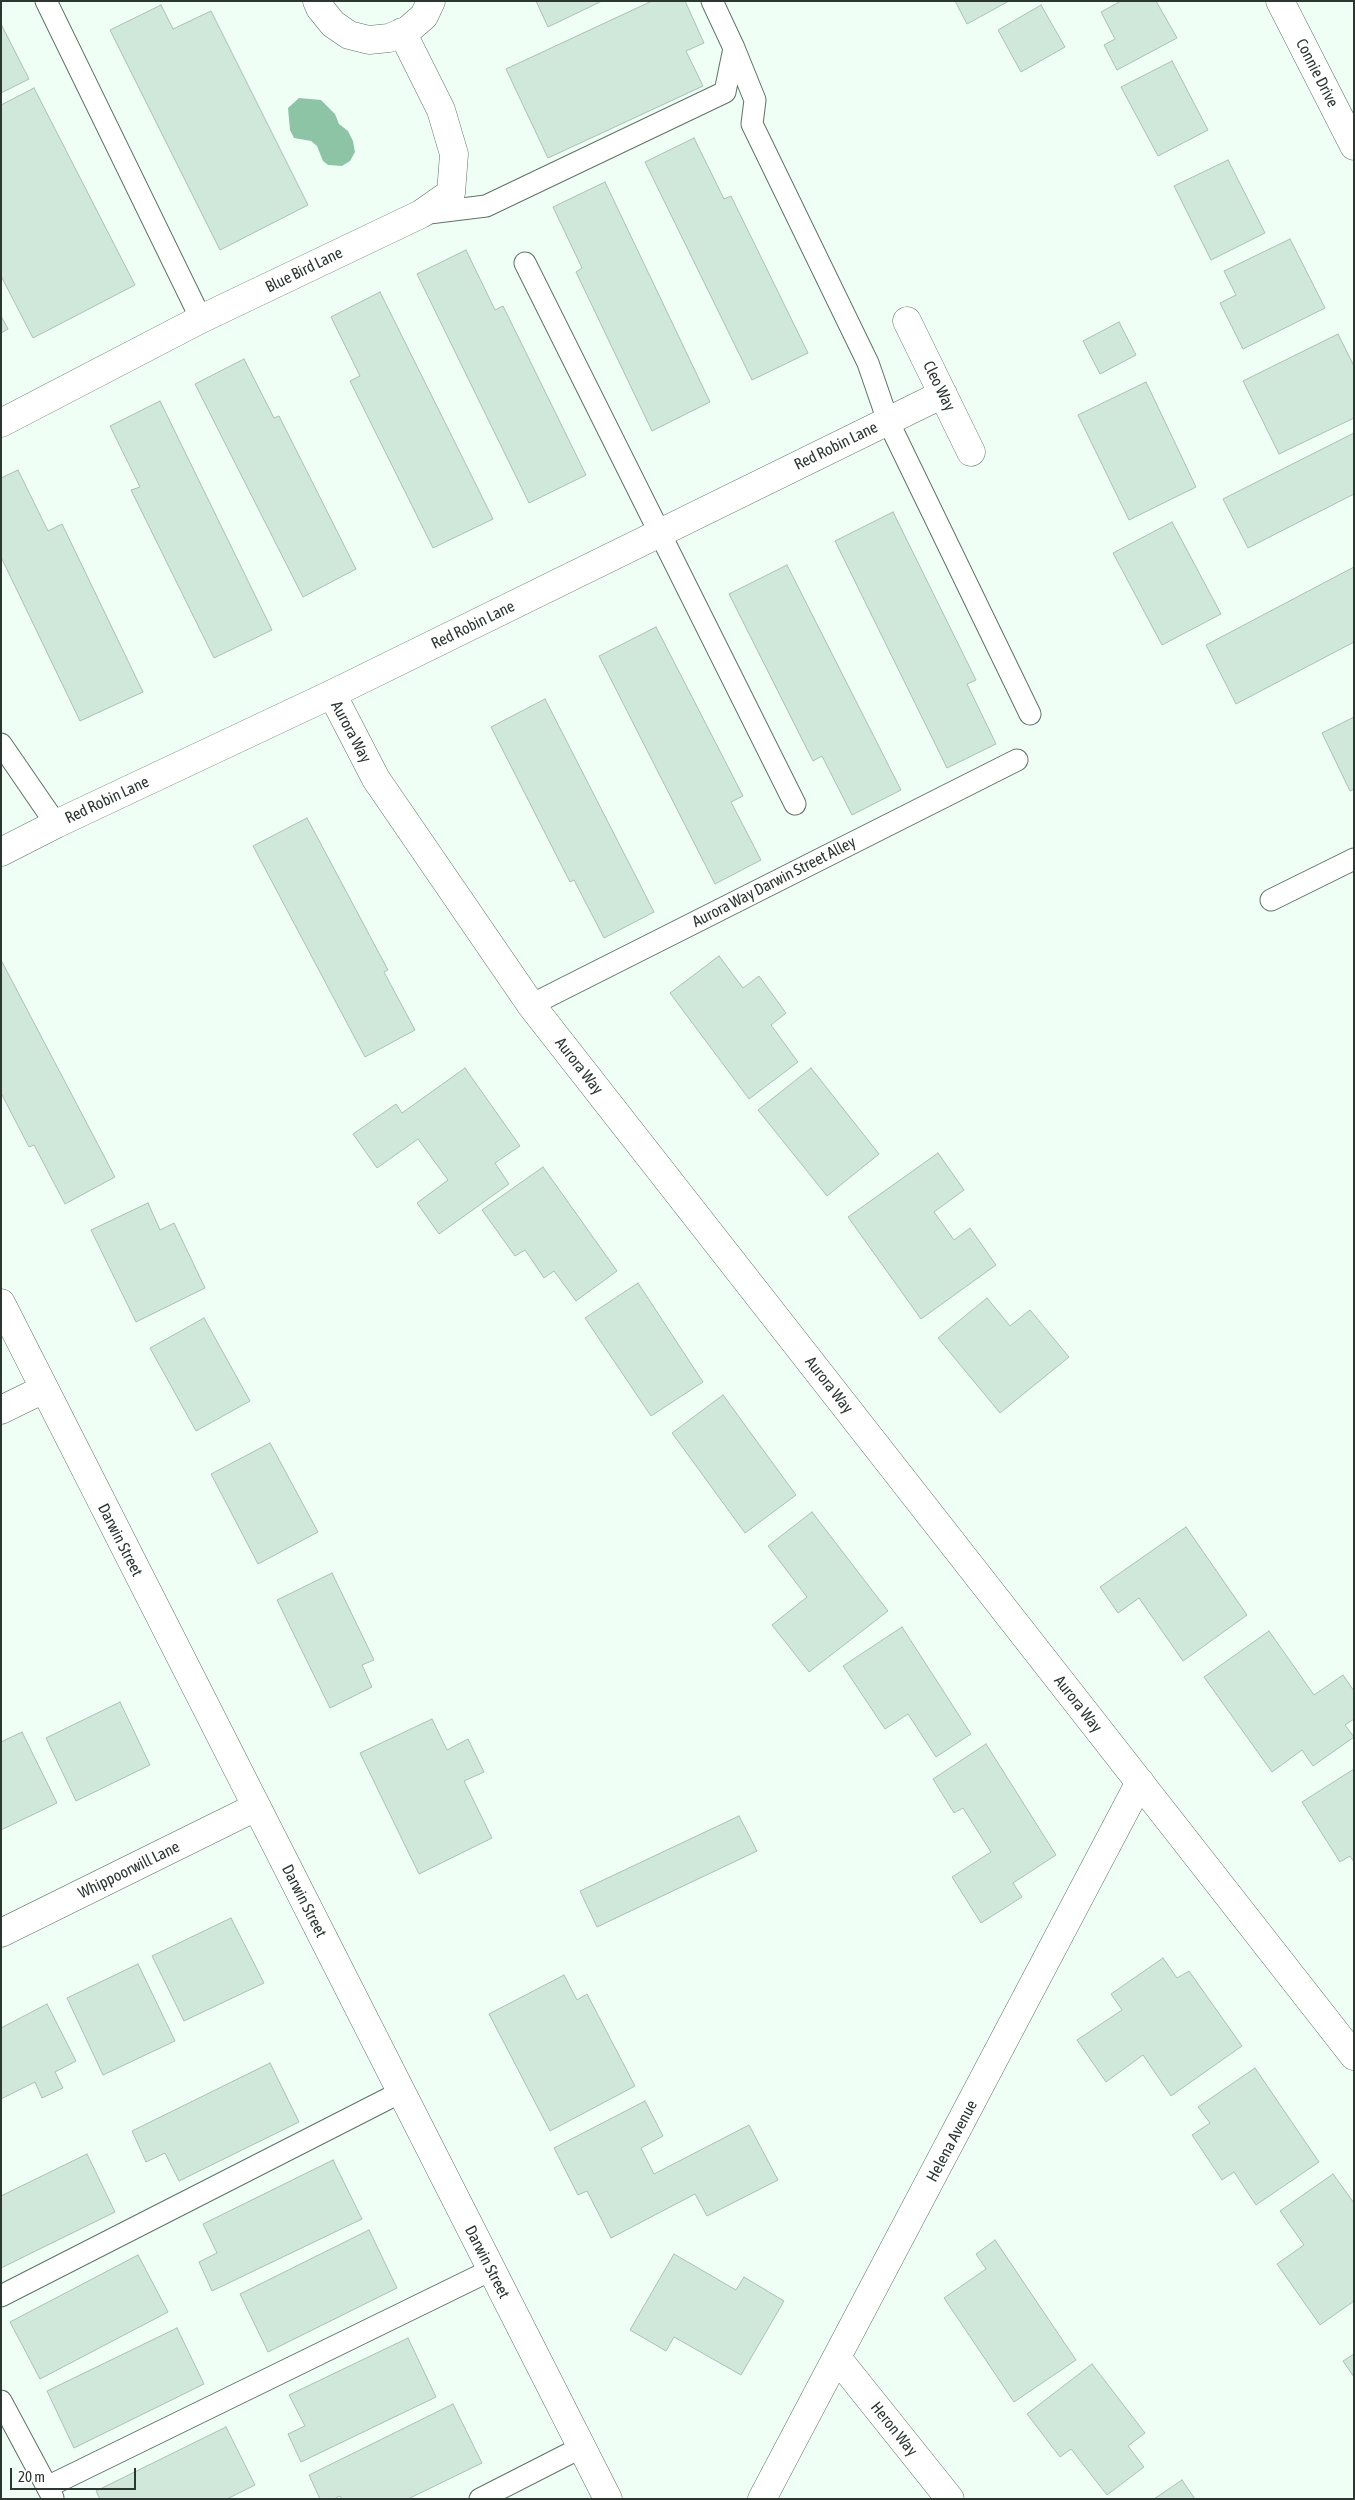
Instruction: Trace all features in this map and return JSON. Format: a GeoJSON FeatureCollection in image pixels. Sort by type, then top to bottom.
{"type":"FeatureCollection","features":[{"type":"Feature","properties":{"kind":"street"},"geometry":{"type":"LineString","coordinates":[[317,1],[332,24],[349,35],[369,40],[389,38],[408,30],[424,16],[432,1]]}},
{"type":"Feature","properties":{"kind":"street","name":"Connie Drive"},"geometry":{"type":"LineString","coordinates":[[1280,1],[1354,146]]}},
{"type":"Feature","properties":{"kind":"street","name":"Blue Bird Lane"},"geometry":{"type":"LineString","coordinates":[[1,423],[201,319],[421,214],[451,193],[454,154],[441,110],[402,32]]}},
{"type":"Feature","properties":{"kind":"street","name":"Cleo Way"},"geometry":{"type":"LineString","coordinates":[[907,321],[971,452]]}},
{"type":"Feature","properties":{"kind":"street","name":"Red Robin Lane"},"geometry":{"type":"LineString","coordinates":[[1,852],[56,824],[332,694],[943,394]]}},
{"type":"Feature","properties":{"kind":"street","name":"Aurora Way"},"geometry":{"type":"LineString","coordinates":[[332,694],[376,779],[531,1005],[1354,2056]]}},
{"type":"Feature","properties":{"kind":"street","name":"Darwin Street"},"geometry":{"type":"LineString","coordinates":[[1,1303],[608,2499]]}},
{"type":"Feature","properties":{"kind":"street"},"geometry":{"type":"LineString","coordinates":[[1,1410],[44,1389]]}},
{"type":"Feature","properties":{"kind":"street","name":"Helena Avenue"},"geometry":{"type":"LineString","coordinates":[[762,2499],[838,2359],[1140,1782]]}},
{"type":"Feature","properties":{"kind":"street","name":"Whippoorwill Lane"},"geometry":{"type":"LineString","coordinates":[[1,1933],[256,1807]]}},
{"type":"Feature","properties":{"kind":"street","name":"Heron Way"},"geometry":{"type":"LineString","coordinates":[[838,2359],[950,2499]]}},
{"type":"Feature","properties":{"kind":"lane"},"geometry":{"type":"LineString","coordinates":[[46,1],[201,319]]}},
{"type":"Feature","properties":{"kind":"lane"},"geometry":{"type":"LineString","coordinates":[[712,1],[755,100],[752,124],[868,363],[888,421],[1030,714]]}},
{"type":"Feature","properties":{"kind":"lane"},"geometry":{"type":"LineString","coordinates":[[421,214],[486,206],[725,92],[734,48]]}},
{"type":"Feature","properties":{"kind":"lane"},"geometry":{"type":"LineString","coordinates":[[525,263],[795,804]]}},
{"type":"Feature","properties":{"kind":"lane"},"geometry":{"type":"LineString","coordinates":[[1,744],[56,824]]}},
{"type":"Feature","properties":{"kind":"lane","name":"Aurora Way Darwin Street Alley"},"geometry":{"type":"LineString","coordinates":[[531,1005],[1017,760]]}},
{"type":"Feature","properties":{"kind":"lane"},"geometry":{"type":"LineString","coordinates":[[1271,900],[1354,859]]}},
{"type":"Feature","properties":{"kind":"lane"},"geometry":{"type":"LineString","coordinates":[[1,2296],[401,2092]]}},
{"type":"Feature","properties":{"kind":"lane"},"geometry":{"type":"LineString","coordinates":[[1,2402],[50,2493],[491,2270]]}},
{"type":"Feature","properties":{"kind":"lane"},"geometry":{"type":"LineString","coordinates":[[480,2499],[582,2447]]}},
{"type":"Feature","properties":{"kind":"shaded area"},"geometry":{"type":"Polygon","coordinates":[[[299,98],[321,100],[335,114],[339,124],[348,131],[353,141],[355,152],[350,161],[342,166],[328,165],[323,161],[317,146],[311,141],[294,138],[290,130],[288,108],[299,98]]]}},
{"type":"Feature","properties":{"kind":"building"},"geometry":{"type":"Polygon","coordinates":[[[536,1],[602,1],[548,27],[536,1]]]}},
{"type":"Feature","properties":{"kind":"building"},"geometry":{"type":"Polygon","coordinates":[[[652,1],[685,1],[704,43],[686,51],[703,86],[548,158],[506,69],[652,1]]]}},
{"type":"Feature","properties":{"kind":"building"},"geometry":{"type":"Polygon","coordinates":[[[955,1],[1009,1],[967,24],[955,1]]]}},
{"type":"Feature","properties":{"kind":"building"},"geometry":{"type":"Polygon","coordinates":[[[1121,1],[1156,1],[1177,38],[1117,70],[1104,45],[1115,39],[1101,12],[1121,1]]]}},
{"type":"Feature","properties":{"kind":"building"},"geometry":{"type":"Polygon","coordinates":[[[161,5],[173,29],[211,11],[308,205],[220,250],[110,30],[161,5]]]}},
{"type":"Feature","properties":{"kind":"building"},"geometry":{"type":"Polygon","coordinates":[[[1041,5],[1065,47],[1021,72],[998,30],[1041,5]]]}},
{"type":"Feature","properties":{"kind":"building"},"geometry":{"type":"Polygon","coordinates":[[[1,24],[29,79],[1,93],[1,24]]]}},
{"type":"Feature","properties":{"kind":"building"},"geometry":{"type":"Polygon","coordinates":[[[1172,61],[1208,130],[1158,156],[1121,87],[1172,61]]]}},
{"type":"Feature","properties":{"kind":"building"},"geometry":{"type":"Polygon","coordinates":[[[34,88],[135,285],[33,338],[1,276],[1,105],[34,88]]]}},
{"type":"Feature","properties":{"kind":"building"},"geometry":{"type":"Polygon","coordinates":[[[694,138],[724,199],[731,196],[808,353],[752,380],[645,162],[694,138]]]}},
{"type":"Feature","properties":{"kind":"building"},"geometry":{"type":"Polygon","coordinates":[[[1228,160],[1265,233],[1211,260],[1174,186],[1228,160]]]}},
{"type":"Feature","properties":{"kind":"building"},"geometry":{"type":"Polygon","coordinates":[[[605,182],[710,402],[652,431],[576,272],[582,268],[553,207],[605,182]]]}},
{"type":"Feature","properties":{"kind":"building"},"geometry":{"type":"Polygon","coordinates":[[[1290,239],[1325,308],[1243,349],[1220,303],[1236,295],[1224,271],[1290,239]]]}},
{"type":"Feature","properties":{"kind":"building"},"geometry":{"type":"Polygon","coordinates":[[[466,250],[495,310],[503,306],[586,475],[529,503],[417,274],[466,250]]]}},
{"type":"Feature","properties":{"kind":"building"},"geometry":{"type":"Polygon","coordinates":[[[380,292],[493,519],[433,548],[350,381],[360,376],[331,317],[380,292]]]}},
{"type":"Feature","properties":{"kind":"building"},"geometry":{"type":"Polygon","coordinates":[[[1,316],[8,329],[1,333],[1,316]]]}},
{"type":"Feature","properties":{"kind":"building"},"geometry":{"type":"Polygon","coordinates":[[[1119,322],[1136,355],[1100,374],[1083,341],[1119,322]]]}},
{"type":"Feature","properties":{"kind":"building"},"geometry":{"type":"Polygon","coordinates":[[[1338,334],[1354,366],[1354,418],[1279,454],[1243,381],[1338,334]]]}},
{"type":"Feature","properties":{"kind":"building"},"geometry":{"type":"Polygon","coordinates":[[[244,359],[274,418],[279,416],[356,569],[303,597],[195,384],[244,359]]]}},
{"type":"Feature","properties":{"kind":"building"},"geometry":{"type":"Polygon","coordinates":[[[1146,382],[1196,487],[1129,520],[1078,415],[1146,382]]]}},
{"type":"Feature","properties":{"kind":"building"},"geometry":{"type":"Polygon","coordinates":[[[160,401],[272,630],[214,658],[131,490],[140,487],[110,426],[160,401]]]}},
{"type":"Feature","properties":{"kind":"building"},"geometry":{"type":"Polygon","coordinates":[[[1354,433],[1354,494],[1248,548],[1223,499],[1354,433]]]}},
{"type":"Feature","properties":{"kind":"building"},"geometry":{"type":"Polygon","coordinates":[[[18,470],[48,531],[62,524],[143,692],[80,721],[1,557],[1,478],[18,470]]]}},
{"type":"Feature","properties":{"kind":"building"},"geometry":{"type":"Polygon","coordinates":[[[893,512],[976,680],[967,684],[996,744],[947,768],[835,541],[893,512]]]}},
{"type":"Feature","properties":{"kind":"building"},"geometry":{"type":"Polygon","coordinates":[[[1172,522],[1221,614],[1162,645],[1113,553],[1172,522]]]}},
{"type":"Feature","properties":{"kind":"building"},"geometry":{"type":"Polygon","coordinates":[[[787,565],[901,790],[852,815],[822,756],[813,761],[729,594],[787,565]]]}},
{"type":"Feature","properties":{"kind":"building"},"geometry":{"type":"Polygon","coordinates":[[[1354,567],[1354,642],[1236,704],[1206,645],[1354,567]]]}},
{"type":"Feature","properties":{"kind":"building"},"geometry":{"type":"Polygon","coordinates":[[[656,627],[743,796],[731,802],[761,860],[715,884],[599,656],[656,627]]]}},
{"type":"Feature","properties":{"kind":"building"},"geometry":{"type":"Polygon","coordinates":[[[545,699],[654,912],[604,938],[574,880],[570,882],[491,727],[545,699]]]}},
{"type":"Feature","properties":{"kind":"building"},"geometry":{"type":"Polygon","coordinates":[[[1354,717],[1354,789],[1350,791],[1322,733],[1354,717]]]}},
{"type":"Feature","properties":{"kind":"building"},"geometry":{"type":"Polygon","coordinates":[[[307,818],[388,970],[384,972],[415,1030],[365,1057],[253,846],[307,818]]]}},
{"type":"Feature","properties":{"kind":"building"},"geometry":{"type":"Polygon","coordinates":[[[719,956],[743,988],[759,976],[786,1013],[771,1025],[798,1062],[749,1099],[670,993],[719,956]]]}},
{"type":"Feature","properties":{"kind":"building"},"geometry":{"type":"Polygon","coordinates":[[[1,960],[115,1177],[65,1204],[34,1145],[29,1147],[1,1093],[1,960]]]}},
{"type":"Feature","properties":{"kind":"building"},"geometry":{"type":"Polygon","coordinates":[[[465,1068],[520,1146],[495,1163],[509,1184],[439,1234],[417,1203],[448,1180],[418,1139],[377,1168],[353,1134],[396,1104],[402,1113],[465,1068]]]}},
{"type":"Feature","properties":{"kind":"building"},"geometry":{"type":"Polygon","coordinates":[[[811,1068],[879,1154],[827,1196],[758,1110],[811,1068]]]}},
{"type":"Feature","properties":{"kind":"building"},"geometry":{"type":"Polygon","coordinates":[[[938,1153],[964,1190],[934,1212],[954,1240],[970,1228],[996,1265],[921,1319],[848,1217],[938,1153]]]}},
{"type":"Feature","properties":{"kind":"building"},"geometry":{"type":"Polygon","coordinates":[[[543,1167],[617,1271],[576,1301],[554,1271],[544,1278],[525,1250],[515,1256],[482,1210],[543,1167]]]}},
{"type":"Feature","properties":{"kind":"building"},"geometry":{"type":"Polygon","coordinates":[[[148,1203],[160,1230],[174,1223],[205,1288],[136,1322],[91,1230],[148,1203]]]}},
{"type":"Feature","properties":{"kind":"building"},"geometry":{"type":"Polygon","coordinates":[[[638,1283],[703,1382],[651,1416],[585,1318],[638,1283]]]}},
{"type":"Feature","properties":{"kind":"building"},"geometry":{"type":"Polygon","coordinates":[[[987,1298],[1010,1326],[1030,1310],[1069,1357],[1000,1413],[938,1338],[987,1298]]]}},
{"type":"Feature","properties":{"kind":"building"},"geometry":{"type":"Polygon","coordinates":[[[204,1318],[250,1401],[196,1431],[150,1348],[204,1318]]]}},
{"type":"Feature","properties":{"kind":"building"},"geometry":{"type":"Polygon","coordinates":[[[723,1395],[796,1495],[745,1533],[672,1433],[723,1395]]]}},
{"type":"Feature","properties":{"kind":"building"},"geometry":{"type":"Polygon","coordinates":[[[270,1443],[318,1532],[258,1564],[211,1474],[270,1443]]]}},
{"type":"Feature","properties":{"kind":"building"},"geometry":{"type":"Polygon","coordinates":[[[812,1512],[888,1611],[809,1672],[772,1625],[807,1597],[768,1546],[812,1512]]]}},
{"type":"Feature","properties":{"kind":"building"},"geometry":{"type":"Polygon","coordinates":[[[1186,1527],[1247,1615],[1183,1661],[1139,1598],[1118,1613],[1100,1587],[1186,1527]]]}},
{"type":"Feature","properties":{"kind":"building"},"geometry":{"type":"Polygon","coordinates":[[[332,1573],[374,1660],[362,1665],[372,1687],[330,1708],[277,1600],[332,1573]]]}},
{"type":"Feature","properties":{"kind":"building"},"geometry":{"type":"Polygon","coordinates":[[[902,1627],[971,1734],[936,1757],[908,1714],[885,1729],[843,1666],[902,1627]]]}},
{"type":"Feature","properties":{"kind":"building"},"geometry":{"type":"Polygon","coordinates":[[[1269,1631],[1314,1695],[1343,1675],[1354,1691],[1354,1719],[1345,1725],[1354,1737],[1313,1766],[1302,1750],[1272,1772],[1204,1677],[1269,1631]]]}},
{"type":"Feature","properties":{"kind":"building"},"geometry":{"type":"Polygon","coordinates":[[[120,1702],[150,1765],[76,1801],[46,1738],[120,1702]]]}},
{"type":"Feature","properties":{"kind":"building"},"geometry":{"type":"Polygon","coordinates":[[[432,1719],[447,1750],[468,1739],[484,1772],[464,1781],[492,1838],[419,1874],[360,1753],[432,1719]]]}},
{"type":"Feature","properties":{"kind":"building"},"geometry":{"type":"Polygon","coordinates":[[[22,1732],[57,1803],[1,1830],[1,1742],[22,1732]]]}},
{"type":"Feature","properties":{"kind":"building"},"geometry":{"type":"Polygon","coordinates":[[[986,1744],[1056,1855],[1013,1883],[1022,1897],[981,1923],[952,1877],[991,1852],[963,1808],[954,1813],[933,1779],[986,1744]]]}},
{"type":"Feature","properties":{"kind":"building"},"geometry":{"type":"Polygon","coordinates":[[[1354,1769],[1354,1862],[1350,1856],[1340,1862],[1302,1802],[1354,1769]]]}},
{"type":"Feature","properties":{"kind":"building"},"geometry":{"type":"Polygon","coordinates":[[[739,1816],[757,1851],[597,1927],[580,1891],[739,1816]]]}},
{"type":"Feature","properties":{"kind":"building"},"geometry":{"type":"Polygon","coordinates":[[[231,1918],[264,1983],[184,2021],[152,1956],[231,1918]]]}},
{"type":"Feature","properties":{"kind":"building"},"geometry":{"type":"Polygon","coordinates":[[[1163,1958],[1177,1978],[1189,1971],[1242,2046],[1171,2096],[1143,2055],[1106,2082],[1077,2040],[1122,2010],[1111,1994],[1163,1958]]]}},
{"type":"Feature","properties":{"kind":"building"},"geometry":{"type":"Polygon","coordinates":[[[138,1964],[175,2041],[103,2075],[67,1998],[138,1964]]]}},
{"type":"Feature","properties":{"kind":"building"},"geometry":{"type":"Polygon","coordinates":[[[564,1975],[577,2000],[587,1994],[635,2086],[550,2131],[489,2014],[564,1975]]]}},
{"type":"Feature","properties":{"kind":"building"},"geometry":{"type":"Polygon","coordinates":[[[47,2004],[76,2061],[55,2072],[63,2088],[42,2098],[35,2082],[1,2099],[1,2028],[47,2004]]]}},
{"type":"Feature","properties":{"kind":"building"},"geometry":{"type":"Polygon","coordinates":[[[270,2063],[299,2122],[179,2181],[165,2153],[146,2162],[132,2131],[270,2063]]]}},
{"type":"Feature","properties":{"kind":"building"},"geometry":{"type":"Polygon","coordinates":[[[1255,2068],[1319,2162],[1256,2205],[1234,2172],[1222,2180],[1192,2135],[1210,2123],[1198,2107],[1255,2068]]]}},
{"type":"Feature","properties":{"kind":"building"},"geometry":{"type":"Polygon","coordinates":[[[645,2101],[663,2136],[641,2148],[654,2174],[749,2125],[778,2180],[707,2216],[695,2194],[611,2238],[587,2191],[578,2195],[554,2148],[645,2101]]]}},
{"type":"Feature","properties":{"kind":"building"},"geometry":{"type":"Polygon","coordinates":[[[87,2154],[115,2212],[1,2268],[1,2196],[87,2154]]]}},
{"type":"Feature","properties":{"kind":"building"},"geometry":{"type":"Polygon","coordinates":[[[333,2160],[362,2219],[212,2291],[199,2262],[217,2253],[203,2224],[333,2160]]]}},
{"type":"Feature","properties":{"kind":"building"},"geometry":{"type":"Polygon","coordinates":[[[1333,2174],[1354,2203],[1354,2301],[1320,2325],[1277,2264],[1304,2245],[1280,2211],[1333,2174]]]}},
{"type":"Feature","properties":{"kind":"building"},"geometry":{"type":"Polygon","coordinates":[[[369,2230],[397,2288],[268,2352],[240,2294],[369,2230]]]}},
{"type":"Feature","properties":{"kind":"building"},"geometry":{"type":"Polygon","coordinates":[[[995,2240],[1076,2360],[1014,2402],[944,2298],[986,2269],[976,2254],[995,2240]]]}},
{"type":"Feature","properties":{"kind":"building"},"geometry":{"type":"Polygon","coordinates":[[[674,2254],[736,2290],[744,2277],[784,2301],[741,2375],[674,2337],[666,2351],[630,2330],[674,2254]]]}},
{"type":"Feature","properties":{"kind":"building"},"geometry":{"type":"Polygon","coordinates":[[[138,2255],[168,2312],[40,2379],[10,2322],[138,2255]]]}},
{"type":"Feature","properties":{"kind":"building"},"geometry":{"type":"Polygon","coordinates":[[[177,2328],[204,2384],[74,2448],[47,2391],[177,2328]]]}},
{"type":"Feature","properties":{"kind":"building"},"geometry":{"type":"Polygon","coordinates":[[[408,2338],[436,2397],[301,2462],[288,2434],[305,2426],[289,2395],[408,2338]]]}},
{"type":"Feature","properties":{"kind":"building"},"geometry":{"type":"Polygon","coordinates":[[[1354,2354],[1354,2377],[1343,2361],[1354,2354]]]}},
{"type":"Feature","properties":{"kind":"building"},"geometry":{"type":"Polygon","coordinates":[[[1092,2364],[1145,2433],[1128,2446],[1144,2467],[1107,2495],[1071,2449],[1060,2457],[1027,2414],[1092,2364]]]}},
{"type":"Feature","properties":{"kind":"building"},"geometry":{"type":"Polygon","coordinates":[[[453,2404],[482,2463],[408,2499],[342,2499],[340,2496],[334,2499],[320,2499],[309,2475],[453,2404]]]}},
{"type":"Feature","properties":{"kind":"building"},"geometry":{"type":"Polygon","coordinates":[[[226,2427],[255,2485],[227,2499],[100,2499],[96,2491],[226,2427]]]}},
{"type":"Feature","properties":{"kind":"building"},"geometry":{"type":"Polygon","coordinates":[[[1182,2480],[1195,2499],[1154,2499],[1182,2480]]]}}]}
